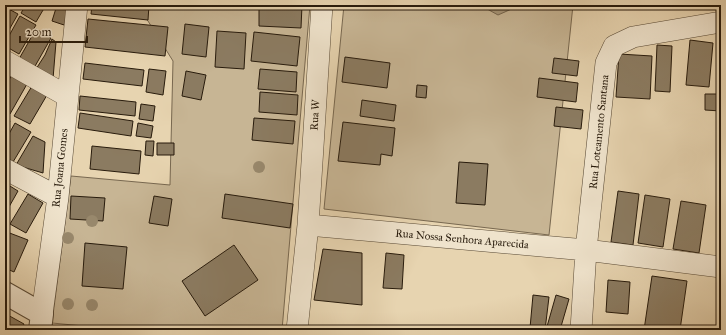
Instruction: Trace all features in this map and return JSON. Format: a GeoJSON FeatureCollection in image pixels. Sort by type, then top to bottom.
{"type":"FeatureCollection","features":[{"type":"Feature","properties":{"kind":"street","name":"Rua Joana Gomes"},"geometry":{"type":"LineString","coordinates":[[41,322],[58,197],[77,5]]}},
{"type":"Feature","properties":{"kind":"street","name":"Rua W"},"geometry":{"type":"LineString","coordinates":[[308,225],[322,5]]}},
{"type":"Feature","properties":{"kind":"street","name":"Rua Loteamento Santana"},"geometry":{"type":"LineString","coordinates":[[581,330],[586,250],[606,63],[614,46],[633,37],[721,22]]}},
{"type":"Feature","properties":{"kind":"street"},"geometry":{"type":"LineString","coordinates":[[5,62],[67,96]]}},
{"type":"Feature","properties":{"kind":"street"},"geometry":{"type":"LineString","coordinates":[[5,169],[58,197]]}},
{"type":"Feature","properties":{"kind":"street"},"geometry":{"type":"LineString","coordinates":[[297,330],[308,225]]}},
{"type":"Feature","properties":{"kind":"street","name":"Rua Nossa Senhora Aparecida"},"geometry":{"type":"LineString","coordinates":[[308,225],[586,250],[721,267]]}},
{"type":"Feature","properties":{"kind":"street"},"geometry":{"type":"LineString","coordinates":[[5,293],[41,322]]}},
{"type":"Feature","properties":{"kind":"shaded area"},"geometry":{"type":"Polygon","coordinates":[[[138,5],[310,5],[282,330],[125,330],[52,323],[71,176],[170,185],[173,61],[138,5]]]}},
{"type":"Feature","properties":{"kind":"shaded area"},"geometry":{"type":"Polygon","coordinates":[[[344,5],[573,5],[549,235],[324,209],[344,5]]]}},
{"type":"Feature","properties":{"kind":"shaded area"},"geometry":{"type":"Polygon","coordinates":[[[480,5],[516,5],[516,7],[498,15],[480,5]]]}},
{"type":"Feature","properties":{"kind":"building"},"geometry":{"type":"Polygon","coordinates":[[[26,5],[46,5],[36,22],[21,13],[26,5]]]}},
{"type":"Feature","properties":{"kind":"building"},"geometry":{"type":"Polygon","coordinates":[[[57,5],[70,5],[64,25],[52,21],[57,5]]]}},
{"type":"Feature","properties":{"kind":"building"},"geometry":{"type":"Polygon","coordinates":[[[92,5],[149,5],[148,20],[91,14],[92,5]]]}},
{"type":"Feature","properties":{"kind":"building"},"geometry":{"type":"Polygon","coordinates":[[[259,5],[302,5],[301,28],[259,26],[259,5]]]}},
{"type":"Feature","properties":{"kind":"building"},"geometry":{"type":"Polygon","coordinates":[[[351,5],[392,5],[391,9],[351,5]]]}},
{"type":"Feature","properties":{"kind":"building"},"geometry":{"type":"Polygon","coordinates":[[[5,7],[18,14],[5,37],[5,7]]]}},
{"type":"Feature","properties":{"kind":"building"},"geometry":{"type":"Polygon","coordinates":[[[20,16],[36,25],[19,54],[5,46],[5,43],[20,16]]]}},
{"type":"Feature","properties":{"kind":"building"},"geometry":{"type":"Polygon","coordinates":[[[88,19],[168,27],[165,56],[85,47],[88,19]]]}},
{"type":"Feature","properties":{"kind":"building"},"geometry":{"type":"Polygon","coordinates":[[[185,24],[209,27],[206,57],[182,54],[185,24]]]}},
{"type":"Feature","properties":{"kind":"building"},"geometry":{"type":"Polygon","coordinates":[[[36,29],[51,38],[34,68],[19,59],[36,29]]]}},
{"type":"Feature","properties":{"kind":"building"},"geometry":{"type":"Polygon","coordinates":[[[217,31],[246,33],[244,69],[215,67],[217,31]]]}},
{"type":"Feature","properties":{"kind":"building"},"geometry":{"type":"Polygon","coordinates":[[[254,32],[300,37],[297,66],[251,61],[254,32]]]}},
{"type":"Feature","properties":{"kind":"building"},"geometry":{"type":"Polygon","coordinates":[[[52,39],[56,42],[53,79],[36,69],[45,55],[52,39]]]}},
{"type":"Feature","properties":{"kind":"building"},"geometry":{"type":"Polygon","coordinates":[[[690,40],[713,43],[709,87],[686,85],[690,40]]]}},
{"type":"Feature","properties":{"kind":"building"},"geometry":{"type":"Polygon","coordinates":[[[657,45],[672,46],[670,92],[655,91],[657,45]]]}},
{"type":"Feature","properties":{"kind":"building"},"geometry":{"type":"Polygon","coordinates":[[[619,54],[652,56],[650,99],[616,97],[619,54]]]}},
{"type":"Feature","properties":{"kind":"building"},"geometry":{"type":"Polygon","coordinates":[[[345,57],[390,63],[387,88],[342,82],[345,57]]]}},
{"type":"Feature","properties":{"kind":"building"},"geometry":{"type":"Polygon","coordinates":[[[554,58],[579,61],[577,76],[552,73],[554,58]]]}},
{"type":"Feature","properties":{"kind":"building"},"geometry":{"type":"Polygon","coordinates":[[[85,63],[144,70],[142,86],[83,79],[85,63]]]}},
{"type":"Feature","properties":{"kind":"building"},"geometry":{"type":"Polygon","coordinates":[[[149,69],[166,71],[163,95],[146,92],[149,69]]]}},
{"type":"Feature","properties":{"kind":"building"},"geometry":{"type":"Polygon","coordinates":[[[260,69],[297,72],[296,92],[258,89],[260,69]]]}},
{"type":"Feature","properties":{"kind":"building"},"geometry":{"type":"Polygon","coordinates":[[[186,71],[206,75],[201,100],[182,96],[186,71]]]}},
{"type":"Feature","properties":{"kind":"building"},"geometry":{"type":"Polygon","coordinates":[[[12,75],[27,84],[10,114],[5,111],[5,86],[12,75]]]}},
{"type":"Feature","properties":{"kind":"building"},"geometry":{"type":"Polygon","coordinates":[[[539,78],[578,83],[576,102],[537,97],[539,78]]]}},
{"type":"Feature","properties":{"kind":"building"},"geometry":{"type":"Polygon","coordinates":[[[417,85],[427,86],[426,98],[416,97],[417,85]]]}},
{"type":"Feature","properties":{"kind":"building"},"geometry":{"type":"Polygon","coordinates":[[[32,86],[47,95],[30,124],[14,116],[32,86]]]}},
{"type":"Feature","properties":{"kind":"building"},"geometry":{"type":"Polygon","coordinates":[[[260,92],[298,95],[297,115],[259,112],[260,92]]]}},
{"type":"Feature","properties":{"kind":"building"},"geometry":{"type":"Polygon","coordinates":[[[705,94],[721,94],[721,111],[705,110],[705,94]]]}},
{"type":"Feature","properties":{"kind":"building"},"geometry":{"type":"Polygon","coordinates":[[[80,96],[136,102],[135,116],[79,110],[80,96]]]}},
{"type":"Feature","properties":{"kind":"building"},"geometry":{"type":"Polygon","coordinates":[[[362,100],[396,105],[394,121],[360,116],[362,100]]]}},
{"type":"Feature","properties":{"kind":"building"},"geometry":{"type":"Polygon","coordinates":[[[141,104],[155,106],[153,121],[139,119],[141,104]]]}},
{"type":"Feature","properties":{"kind":"building"},"geometry":{"type":"Polygon","coordinates":[[[556,107],[583,110],[581,129],[554,126],[556,107]]]}},
{"type":"Feature","properties":{"kind":"building"},"geometry":{"type":"Polygon","coordinates":[[[80,113],[133,121],[131,136],[78,128],[80,113]]]}},
{"type":"Feature","properties":{"kind":"building"},"geometry":{"type":"Polygon","coordinates":[[[5,118],[10,121],[5,130],[5,118]]]}},
{"type":"Feature","properties":{"kind":"building"},"geometry":{"type":"Polygon","coordinates":[[[254,118],[295,121],[293,144],[252,140],[254,118]]]}},
{"type":"Feature","properties":{"kind":"building"},"geometry":{"type":"Polygon","coordinates":[[[343,122],[395,128],[392,156],[381,154],[380,165],[338,161],[343,122]]]}},
{"type":"Feature","properties":{"kind":"building"},"geometry":{"type":"Polygon","coordinates":[[[15,123],[31,132],[13,162],[5,157],[5,141],[15,123]]]}},
{"type":"Feature","properties":{"kind":"building"},"geometry":{"type":"Polygon","coordinates":[[[138,123],[153,126],[151,138],[136,136],[138,123]]]}},
{"type":"Feature","properties":{"kind":"building"},"geometry":{"type":"Polygon","coordinates":[[[33,136],[45,142],[43,173],[16,165],[33,136]]]}},
{"type":"Feature","properties":{"kind":"building"},"geometry":{"type":"Polygon","coordinates":[[[146,141],[154,141],[153,156],[145,155],[146,141]]]}},
{"type":"Feature","properties":{"kind":"building"},"geometry":{"type":"Polygon","coordinates":[[[157,143],[174,143],[174,155],[157,155],[157,143]]]}},
{"type":"Feature","properties":{"kind":"building"},"geometry":{"type":"Polygon","coordinates":[[[92,146],[141,151],[139,174],[90,169],[92,146]]]}},
{"type":"Feature","properties":{"kind":"building"},"geometry":{"type":"Polygon","coordinates":[[[459,162],[488,164],[485,205],[456,203],[459,162]]]}},
{"type":"Feature","properties":{"kind":"building"},"geometry":{"type":"Polygon","coordinates":[[[5,183],[18,191],[5,214],[5,183]]]}},
{"type":"Feature","properties":{"kind":"building"},"geometry":{"type":"Polygon","coordinates":[[[618,191],[639,194],[633,245],[611,242],[618,191]]]}},
{"type":"Feature","properties":{"kind":"building"},"geometry":{"type":"Polygon","coordinates":[[[28,194],[43,203],[26,233],[10,224],[28,194]]]}},
{"type":"Feature","properties":{"kind":"building"},"geometry":{"type":"Polygon","coordinates":[[[225,194],[293,204],[290,228],[222,218],[225,194]]]}},
{"type":"Feature","properties":{"kind":"building"},"geometry":{"type":"Polygon","coordinates":[[[645,195],[670,199],[663,247],[638,243],[645,195]]]}},
{"type":"Feature","properties":{"kind":"building"},"geometry":{"type":"Polygon","coordinates":[[[71,196],[105,198],[103,221],[70,219],[71,196]]]}},
{"type":"Feature","properties":{"kind":"building"},"geometry":{"type":"Polygon","coordinates":[[[154,196],[172,199],[168,226],[149,223],[154,196]]]}},
{"type":"Feature","properties":{"kind":"building"},"geometry":{"type":"Polygon","coordinates":[[[681,201],[706,205],[699,253],[673,249],[681,201]]]}},
{"type":"Feature","properties":{"kind":"building"},"geometry":{"type":"Polygon","coordinates":[[[7,232],[28,240],[14,272],[5,268],[5,237],[7,232]]]}},
{"type":"Feature","properties":{"kind":"building"},"geometry":{"type":"Polygon","coordinates":[[[85,243],[127,247],[123,289],[82,286],[85,243]]]}},
{"type":"Feature","properties":{"kind":"building"},"geometry":{"type":"Polygon","coordinates":[[[234,245],[258,280],[205,316],[182,281],[234,245]]]}},
{"type":"Feature","properties":{"kind":"building"},"geometry":{"type":"Polygon","coordinates":[[[323,249],[362,253],[362,305],[314,300],[323,249]]]}},
{"type":"Feature","properties":{"kind":"building"},"geometry":{"type":"Polygon","coordinates":[[[386,253],[404,255],[402,289],[383,288],[386,253]]]}},
{"type":"Feature","properties":{"kind":"building"},"geometry":{"type":"Polygon","coordinates":[[[652,276],[687,281],[680,330],[644,330],[652,276]]]}},
{"type":"Feature","properties":{"kind":"building"},"geometry":{"type":"Polygon","coordinates":[[[608,280],[630,282],[628,314],[606,312],[608,280]]]}},
{"type":"Feature","properties":{"kind":"building"},"geometry":{"type":"Polygon","coordinates":[[[533,295],[549,297],[545,330],[530,328],[533,295]]]}},
{"type":"Feature","properties":{"kind":"building"},"geometry":{"type":"Polygon","coordinates":[[[556,295],[569,299],[560,330],[546,330],[556,295]]]}},
{"type":"Feature","properties":{"kind":"building"},"geometry":{"type":"Polygon","coordinates":[[[6,314],[24,324],[21,330],[5,330],[6,314]]]}}]}
